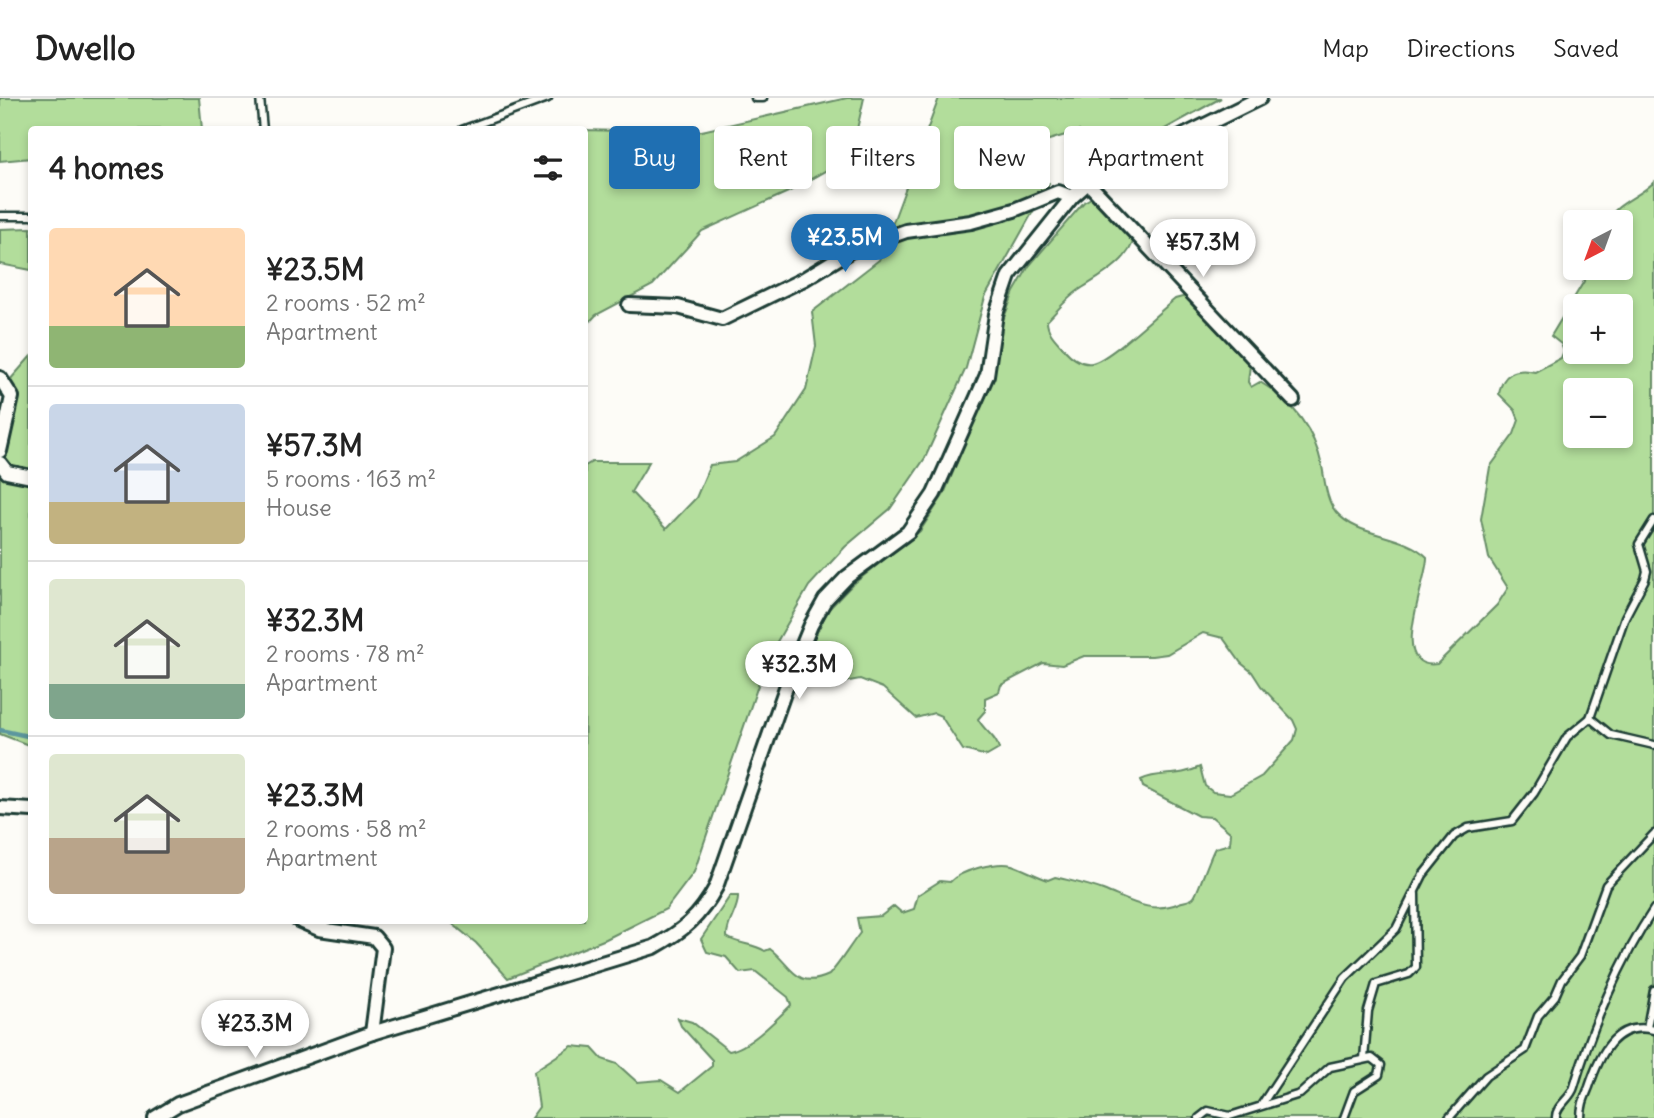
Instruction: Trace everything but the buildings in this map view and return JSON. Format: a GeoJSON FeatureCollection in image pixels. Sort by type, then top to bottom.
{"type":"FeatureCollection","features":[{"type":"Feature","properties":{"kind":"street"},"geometry":{"type":"LineString","coordinates":[[1203,126],[1260,98]]}},
{"type":"Feature","properties":{"kind":"street"},"geometry":{"type":"LineString","coordinates":[[155,1118],[178,1104],[372,1033],[654,947],[683,931],[703,911],[720,876],[790,676],[811,625],[825,600],[847,578],[908,532],[934,494],[987,375],[996,314],[1009,276],[1081,189]]}},
{"type":"Feature","properties":{"kind":"street"},"geometry":{"type":"LineString","coordinates":[[1094,189],[1293,400]]}},
{"type":"Feature","properties":{"kind":"street"},"geometry":{"type":"LineString","coordinates":[[629,305],[678,307],[722,319],[804,279],[850,251],[906,231],[971,222],[1014,210],[1058,192],[1072,197]]}},
{"type":"Feature","properties":{"kind":"street"},"geometry":{"type":"LineString","coordinates":[[0,378],[12,397],[0,451]]}},
{"type":"Feature","properties":{"kind":"street"},"geometry":{"type":"LineString","coordinates":[[0,463],[7,472],[28,476]]}},
{"type":"Feature","properties":{"kind":"street"},"geometry":{"type":"LineString","coordinates":[[0,808],[28,810]]}},
{"type":"Feature","properties":{"kind":"street"},"geometry":{"type":"LineString","coordinates":[[307,924],[319,929],[374,937],[380,941],[383,948],[372,1033]]}},
{"type":"Feature","properties":{"kind":"lane"},"geometry":{"type":"LineString","coordinates":[[260,98],[263,126]]}},
{"type":"Feature","properties":{"kind":"lane"},"geometry":{"type":"LineString","coordinates":[[473,126],[548,98]]}},
{"type":"Feature","properties":{"kind":"lane"},"geometry":{"type":"LineString","coordinates":[[755,98],[763,98]]}},
{"type":"Feature","properties":{"kind":"lane"},"geometry":{"type":"LineString","coordinates":[[0,216],[28,216]]}},
{"type":"Feature","properties":{"kind":"lane"},"geometry":{"type":"LineString","coordinates":[[1262,1104],[1346,978],[1396,929],[1416,888],[1459,831],[1505,825],[1518,816],[1567,737],[1590,718],[1625,617],[1645,579],[1647,572],[1639,544],[1654,520]]}},
{"type":"Feature","properties":{"kind":"lane"},"geometry":{"type":"LineString","coordinates":[[1590,718],[1611,735],[1654,745]]}},
{"type":"Feature","properties":{"kind":"lane"},"geometry":{"type":"LineString","coordinates":[[1449,1118],[1486,1076],[1525,1050],[1538,1016],[1576,965],[1606,885],[1654,834]]}},
{"type":"Feature","properties":{"kind":"lane"},"geometry":{"type":"LineString","coordinates":[[1364,1059],[1368,1011],[1376,984],[1409,974],[1416,967],[1416,888]]}},
{"type":"Feature","properties":{"kind":"lane"},"geometry":{"type":"LineString","coordinates":[[1556,1118],[1557,1110],[1571,1097],[1584,1054],[1631,949],[1654,909]]}},
{"type":"Feature","properties":{"kind":"lane"},"geometry":{"type":"LineString","coordinates":[[1581,1118],[1581,1104],[1602,1050],[1621,1034],[1650,1029],[1654,990]]}},
{"type":"Feature","properties":{"kind":"lane"},"geometry":{"type":"LineString","coordinates":[[1199,1118],[1208,1111],[1230,1116],[1305,1091],[1330,1067],[1364,1059],[1377,1060],[1381,1069],[1374,1080],[1354,1091],[1344,1118]]}},
{"type":"Feature","properties":{"kind":"lane"},"geometry":{"type":"LineString","coordinates":[[1571,1097],[1581,1104]]}},
{"type":"Feature","properties":{"kind":"green space"},"geometry":{"type":"Polygon","coordinates":[[[0,98],[199,98],[202,126],[28,126],[28,158],[0,161],[0,98]]]}},
{"type":"Feature","properties":{"kind":"green space"},"geometry":{"type":"Polygon","coordinates":[[[847,98],[864,98],[858,126],[826,126],[826,170],[812,178],[812,126],[724,126],[847,98]]]}},
{"type":"Feature","properties":{"kind":"green space"},"geometry":{"type":"Polygon","coordinates":[[[939,98],[1221,98],[1170,126],[1064,126],[1064,135],[1050,140],[1050,126],[954,126],[954,189],[1046,189],[985,297],[966,368],[925,458],[890,509],[845,547],[809,586],[767,659],[694,872],[666,909],[606,939],[508,978],[476,943],[453,924],[588,924],[588,464],[592,462],[649,462],[631,492],[666,529],[696,498],[710,465],[735,462],[775,437],[806,390],[816,346],[812,312],[879,260],[905,189],[940,189],[940,126],[929,126],[939,98]]]}},
{"type":"Feature","properties":{"kind":"green space"},"geometry":{"type":"Polygon","coordinates":[[[714,128],[714,189],[793,189],[702,231],[653,285],[596,315],[588,324],[588,130],[609,131],[609,189],[700,189],[700,131],[714,128]]]}},
{"type":"Feature","properties":{"kind":"green space"},"geometry":{"type":"Polygon","coordinates":[[[1654,182],[1654,1118],[531,1118],[539,1107],[534,1071],[572,1046],[592,1048],[602,1059],[617,1064],[637,1082],[661,1080],[680,1092],[712,1066],[712,1060],[681,1026],[678,1018],[692,1022],[729,1051],[754,1039],[791,1005],[788,997],[755,971],[740,973],[726,957],[707,952],[701,939],[730,896],[738,896],[738,901],[728,926],[727,937],[765,951],[770,949],[795,974],[808,980],[829,975],[837,965],[860,933],[857,918],[881,916],[894,906],[902,913],[914,909],[918,895],[940,881],[950,882],[970,870],[989,865],[1012,865],[1048,880],[1055,877],[1085,884],[1140,905],[1169,906],[1194,897],[1215,848],[1230,844],[1231,833],[1212,817],[1198,816],[1143,787],[1141,780],[1200,767],[1205,786],[1213,792],[1230,794],[1262,776],[1294,740],[1297,729],[1293,720],[1241,663],[1223,638],[1203,633],[1167,654],[1084,656],[1062,665],[1043,663],[1001,685],[999,692],[985,698],[985,711],[978,719],[996,741],[999,749],[987,756],[963,750],[941,716],[934,713],[916,718],[883,688],[860,679],[828,685],[807,670],[808,650],[828,610],[852,585],[920,531],[944,494],[992,377],[1002,323],[1014,292],[1029,266],[1084,202],[1093,197],[1134,237],[1132,246],[1120,261],[1075,293],[1047,321],[1052,336],[1072,357],[1084,363],[1092,363],[1122,345],[1175,299],[1186,296],[1194,301],[1250,365],[1248,382],[1251,387],[1260,382],[1282,398],[1300,417],[1318,453],[1328,496],[1336,512],[1356,527],[1406,544],[1427,557],[1412,639],[1414,653],[1422,662],[1437,664],[1497,605],[1508,588],[1489,558],[1481,519],[1490,467],[1514,434],[1519,420],[1515,410],[1499,394],[1503,381],[1516,371],[1535,372],[1561,358],[1563,353],[1563,364],[1633,364],[1633,294],[1576,294],[1585,280],[1633,280],[1633,210],[1616,210],[1654,182]]]}},
{"type":"Feature","properties":{"kind":"green space"},"geometry":{"type":"Polygon","coordinates":[[[28,228],[28,269],[0,264],[0,229],[28,228]]]}},
{"type":"Feature","properties":{"kind":"green space"},"geometry":{"type":"Polygon","coordinates":[[[1563,316],[1563,349],[1551,336],[1563,316]]]}},
{"type":"Feature","properties":{"kind":"green space"},"geometry":{"type":"Polygon","coordinates":[[[28,359],[28,745],[0,734],[0,435],[18,403],[9,381],[28,359]]]}},
{"type":"Feature","properties":{"kind":"waterway"},"geometry":{"type":"LineString","coordinates":[[0,730],[28,736]]}}]}
